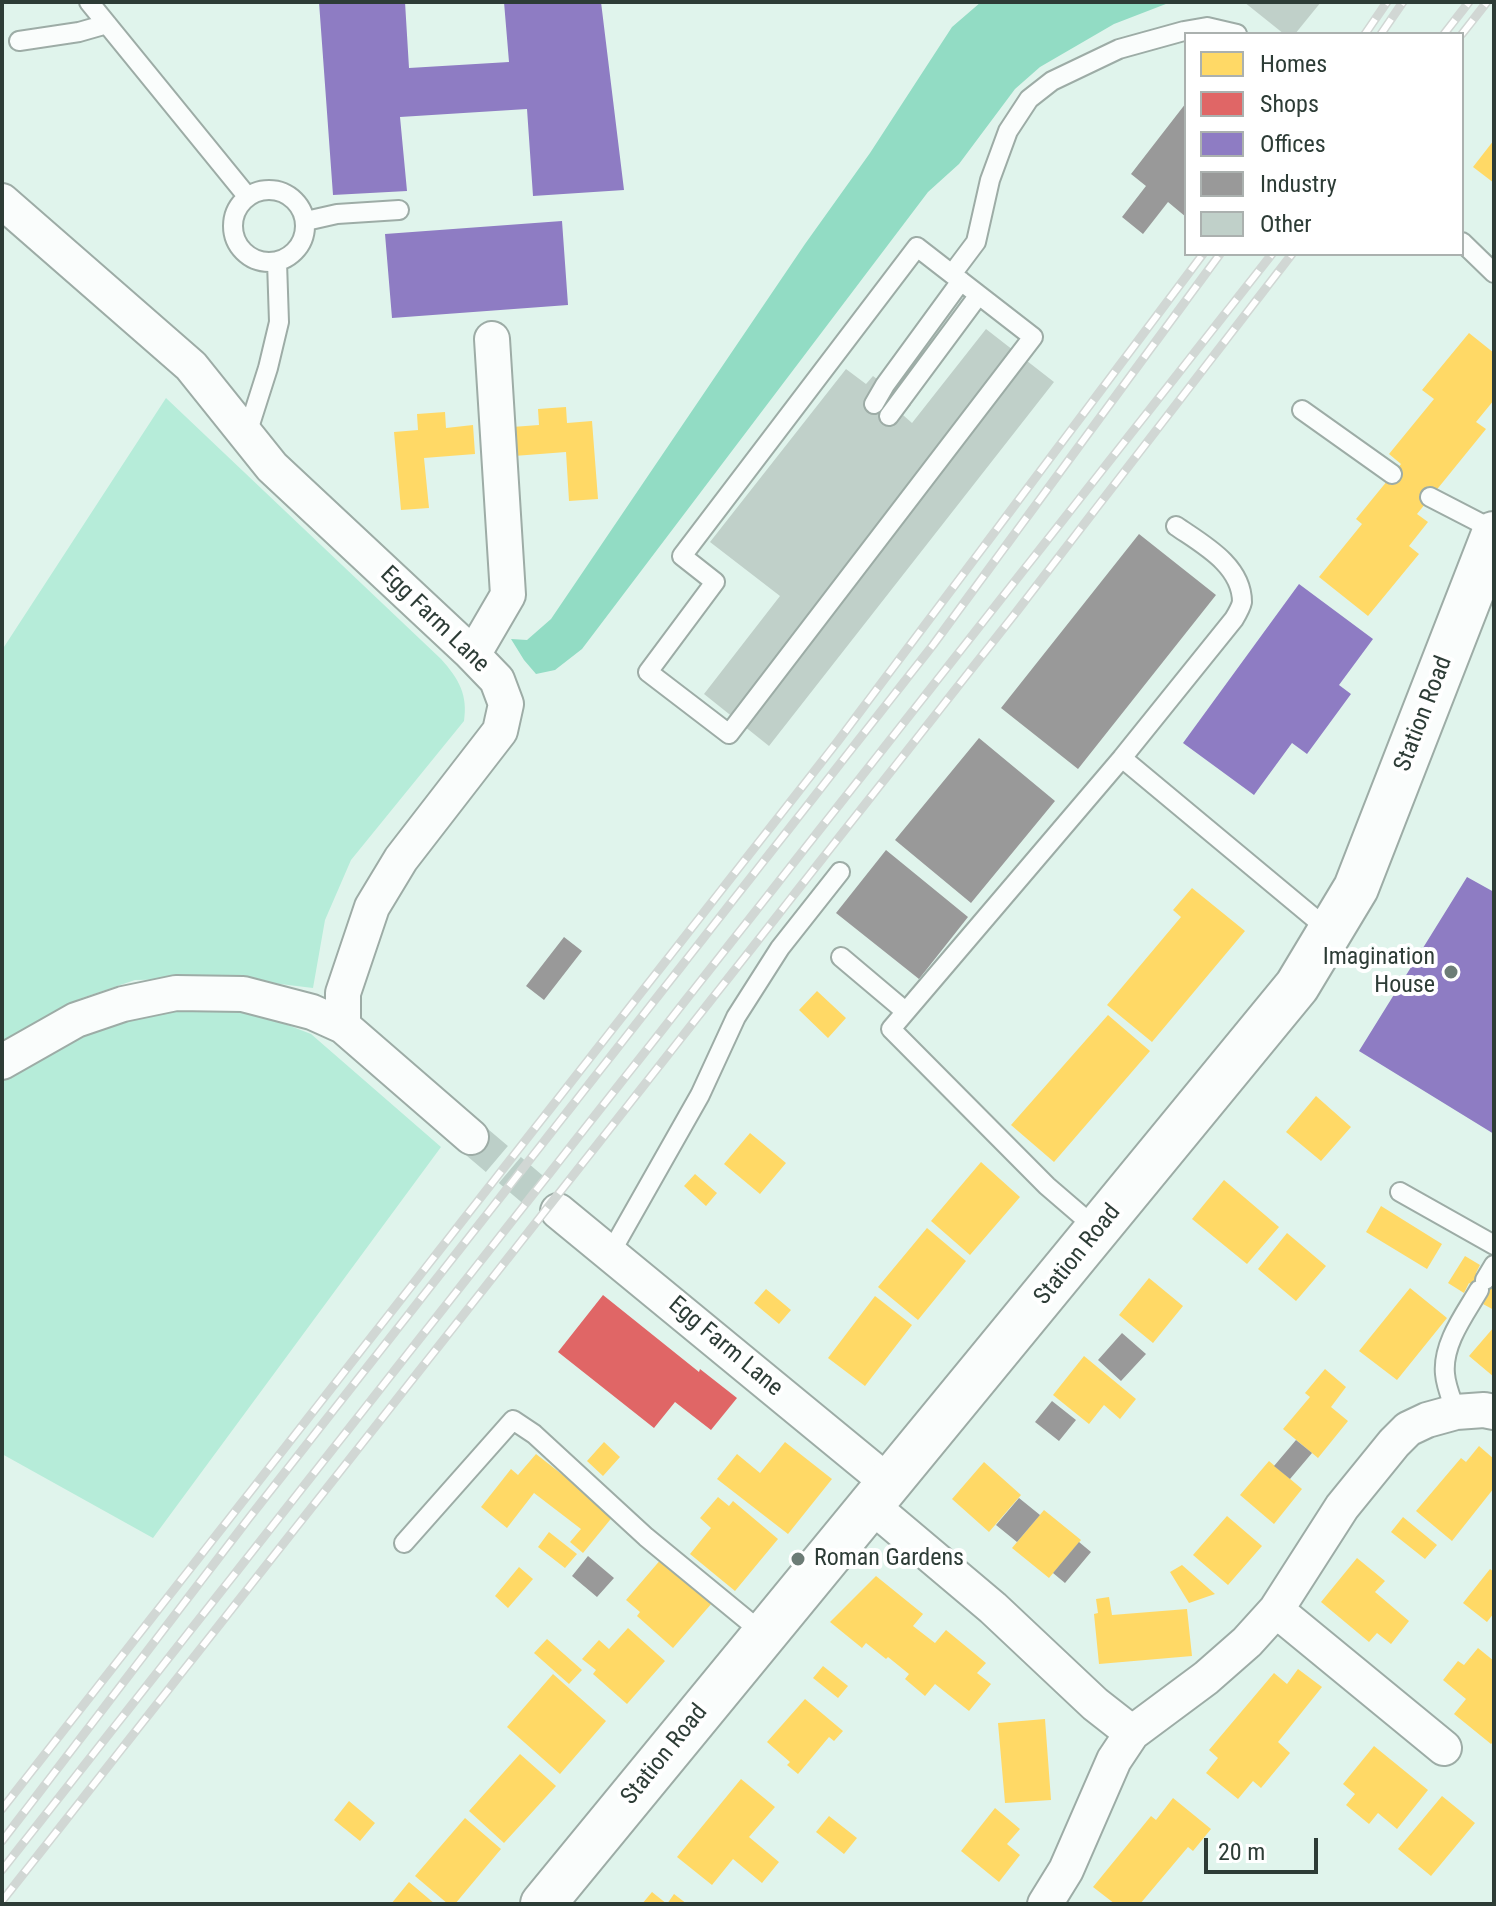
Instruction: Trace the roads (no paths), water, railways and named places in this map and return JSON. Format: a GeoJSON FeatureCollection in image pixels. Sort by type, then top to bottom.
{"type":"FeatureCollection","features":[{"type":"Feature","properties":{"kind":"street","name":"Egg Farm Lane"},"geometry":{"type":"LineString","coordinates":[[2,201],[191,366],[272,467],[497,680],[506,704],[500,731],[401,859],[372,907],[343,993],[343,1026]]}},
{"type":"Feature","properties":{"kind":"street"},"geometry":{"type":"LineString","coordinates":[[473,655],[508,595],[492,339]]}},
{"type":"Feature","properties":{"kind":"street","name":"Station Road"},"geometry":{"type":"LineString","coordinates":[[543,1904],[1297,986],[1356,888],[1494,532]]}},
{"type":"Feature","properties":{"kind":"street"},"geometry":{"type":"LineString","coordinates":[[2,1062],[76,1020],[123,1004],[176,993],[243,994],[312,1012],[343,1026],[471,1137]]}},
{"type":"Feature","properties":{"kind":"street","name":"Egg Farm Lane"},"geometry":{"type":"LineString","coordinates":[[558,1211],[611,1252],[881,1495]]}},
{"type":"Feature","properties":{"kind":"street"},"geometry":{"type":"LineString","coordinates":[[1045,1904],[1066,1870],[1114,1760],[1132,1733],[1206,1678],[1247,1642],[1276,1610],[1342,1507],[1394,1443],[1408,1429],[1427,1420],[1456,1412],[1494,1412]]}},
{"type":"Feature","properties":{"kind":"street"},"geometry":{"type":"LineString","coordinates":[[881,1495],[993,1608],[1095,1704],[1132,1733]]}},
{"type":"Feature","properties":{"kind":"street"},"geometry":{"type":"LineString","coordinates":[[1276,1610],[1444,1748]]}},
{"type":"Feature","properties":{"kind":"lane"},"geometry":{"type":"LineString","coordinates":[[89,2],[247,196]]}},
{"type":"Feature","properties":{"kind":"lane"},"geometry":{"type":"LineString","coordinates":[[19,41],[79,32],[107,24]]}},
{"type":"Feature","properties":{"kind":"lane"},"geometry":{"type":"LineString","coordinates":[[978,296],[902,398],[882,410],[885,385],[956,278],[976,242],[990,180],[1008,131],[1029,99],[1052,81],[1119,49],[1207,27],[1228,32]]}},
{"type":"Feature","properties":{"kind":"lane"},"geometry":{"type":"LineString","coordinates":[[258,190],[284,192],[302,209],[306,221],[302,242],[296,251],[277,262],[253,259],[243,252],[232,229],[238,205],[258,190]]}},
{"type":"Feature","properties":{"kind":"lane"},"geometry":{"type":"LineString","coordinates":[[306,221],[337,214],[399,210]]}},
{"type":"Feature","properties":{"kind":"lane"},"geometry":{"type":"LineString","coordinates":[[1464,244],[1494,273]]}},
{"type":"Feature","properties":{"kind":"lane"},"geometry":{"type":"LineString","coordinates":[[917,247],[978,296],[1033,337],[729,734],[648,672],[715,582],[682,556],[917,247]]}},
{"type":"Feature","properties":{"kind":"lane"},"geometry":{"type":"LineString","coordinates":[[246,437],[279,322],[277,262]]}},
{"type":"Feature","properties":{"kind":"lane"},"geometry":{"type":"LineString","coordinates":[[1302,410],[1392,474]]}},
{"type":"Feature","properties":{"kind":"lane"},"geometry":{"type":"LineString","coordinates":[[1430,497],[1494,532]]}},
{"type":"Feature","properties":{"kind":"lane"},"geometry":{"type":"LineString","coordinates":[[1097,1229],[1047,1186],[891,1029],[1122,758],[1234,619],[1242,603],[1237,583],[1223,559],[1176,526]]}},
{"type":"Feature","properties":{"kind":"lane"},"geometry":{"type":"LineString","coordinates":[[1122,758],[1331,932]]}},
{"type":"Feature","properties":{"kind":"lane"},"geometry":{"type":"LineString","coordinates":[[611,1252],[700,1095],[736,1017],[780,948],[840,872]]}},
{"type":"Feature","properties":{"kind":"lane"},"geometry":{"type":"LineString","coordinates":[[841,957],[905,1011]]}},
{"type":"Feature","properties":{"kind":"lane"},"geometry":{"type":"LineString","coordinates":[[1400,1192],[1494,1245]]}},
{"type":"Feature","properties":{"kind":"lane"},"geometry":{"type":"LineString","coordinates":[[1456,1412],[1444,1372],[1447,1354],[1457,1328],[1486,1278]]}},
{"type":"Feature","properties":{"kind":"lane"},"geometry":{"type":"LineString","coordinates":[[404,1543],[513,1420],[534,1434],[646,1537],[764,1634]]}},
{"type":"Feature","properties":{"kind":"tunnel"},"geometry":{"type":"LineString","coordinates":[[471,1137],[558,1211]]}},
{"type":"Feature","properties":{"kind":"railway"},"geometry":{"type":"LineString","coordinates":[[1366,32],[1387,2]]}},
{"type":"Feature","properties":{"kind":"railway"},"geometry":{"type":"LineString","coordinates":[[1382,32],[1403,2]]}},
{"type":"Feature","properties":{"kind":"railway"},"geometry":{"type":"LineString","coordinates":[[1446,32],[1469,2]]}},
{"type":"Feature","properties":{"kind":"railway"},"geometry":{"type":"LineString","coordinates":[[1464,32],[1487,2]]}},
{"type":"Feature","properties":{"kind":"railway"},"geometry":{"type":"LineString","coordinates":[[2,1809],[838,741],[1202,256]]}},
{"type":"Feature","properties":{"kind":"railway"},"geometry":{"type":"LineString","coordinates":[[2,1841],[249,1518],[933,645],[1219,256]]}},
{"type":"Feature","properties":{"kind":"railway"},"geometry":{"type":"LineString","coordinates":[[2,1870],[1270,256]]}},
{"type":"Feature","properties":{"kind":"railway"},"geometry":{"type":"LineString","coordinates":[[2,1901],[1014,615],[1290,256]]}},
{"type":"Feature","properties":{"kind":"place","name":"Imagination House"},"geometry":{"type":"Point","coordinates":[1451,972]}},
{"type":"Feature","properties":{"kind":"place","name":"Roman Gardens"},"geometry":{"type":"Point","coordinates":[798,1559]}}]}
